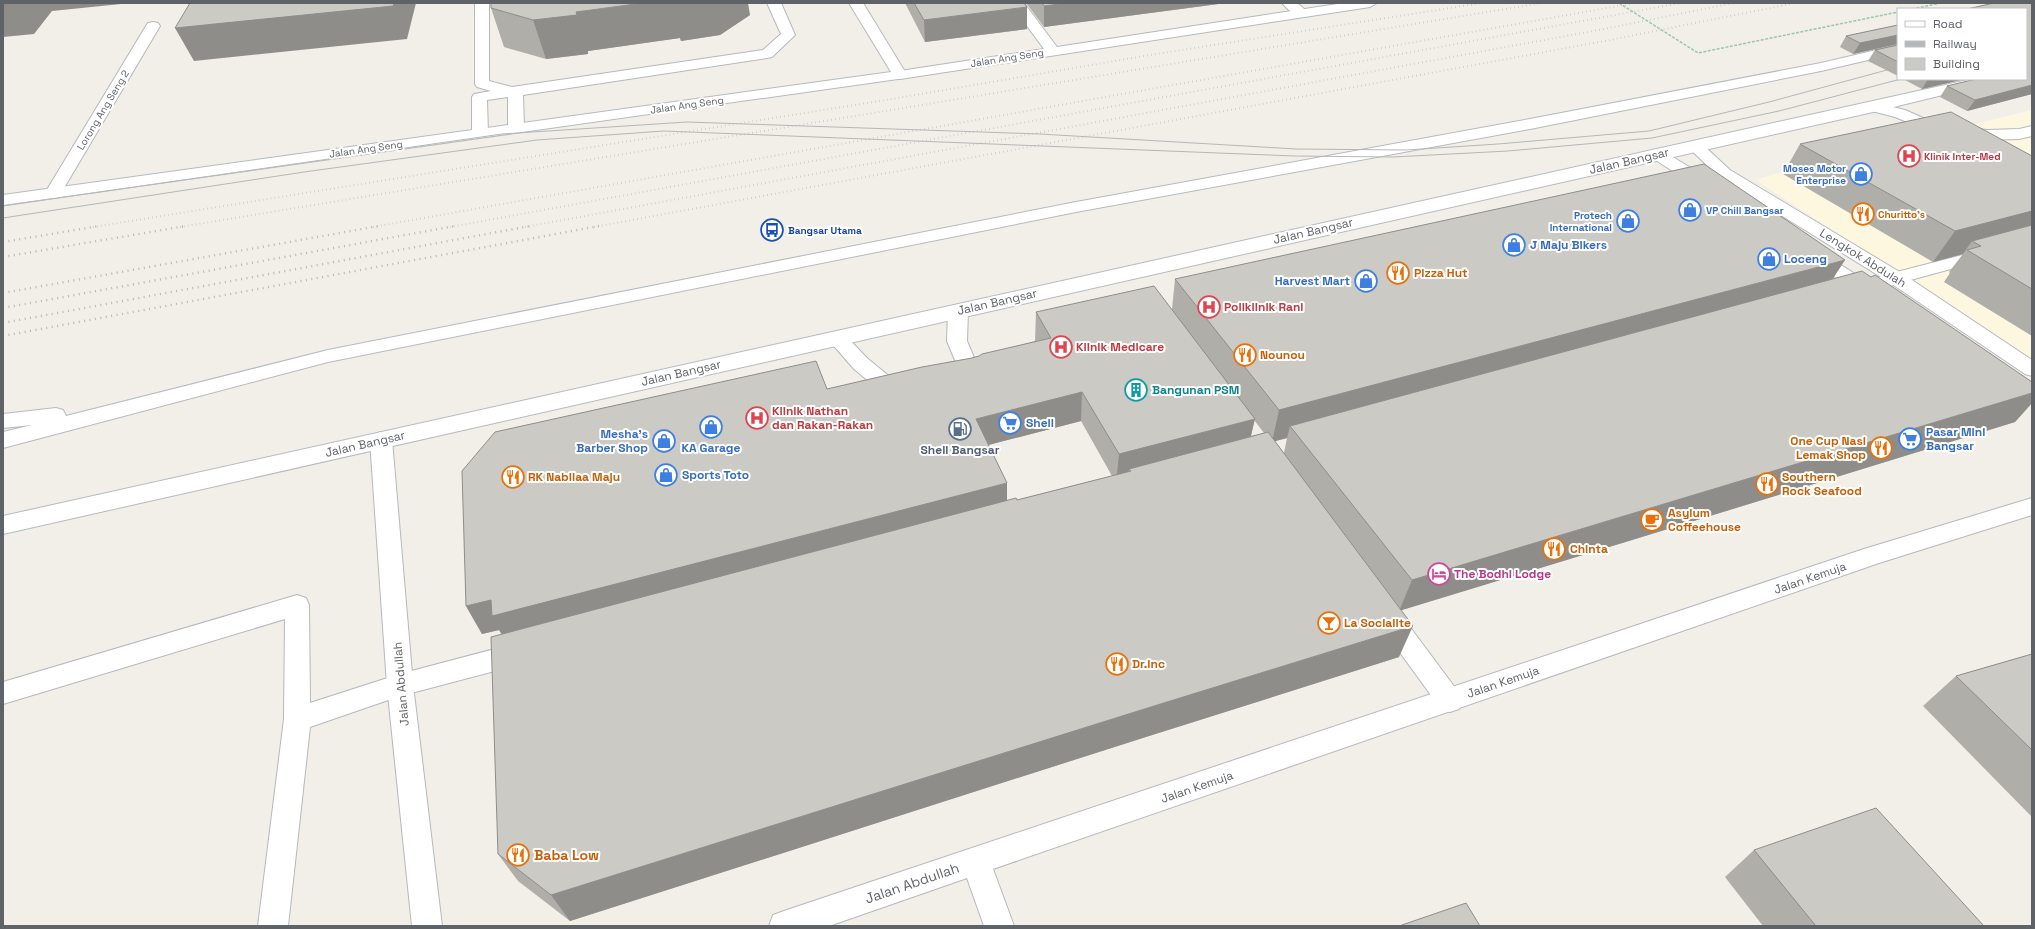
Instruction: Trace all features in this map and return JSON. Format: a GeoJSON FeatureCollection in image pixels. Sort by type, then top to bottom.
{"type":"FeatureCollection","features":[{"type":"Feature","properties":{"kind":"street"},"geometry":{"type":"LineString","coordinates":[[482,3],[482,84],[516,91]]}},
{"type":"Feature","properties":{"kind":"street"},"geometry":{"type":"LineString","coordinates":[[480,133],[479,97],[543,87],[562,72],[611,66],[630,74],[767,54],[788,35],[774,3]]}},
{"type":"Feature","properties":{"kind":"street"},"geometry":{"type":"LineString","coordinates":[[856,3],[900,75]]}},
{"type":"Feature","properties":{"kind":"street"},"geometry":{"type":"LineString","coordinates":[[1017,3],[1053,51]]}},
{"type":"Feature","properties":{"kind":"street"},"geometry":{"type":"LineString","coordinates":[[1289,3],[1302,13]]}},
{"type":"Feature","properties":{"kind":"street","name":"Jalan Ang Seng"},"geometry":{"type":"LineString","coordinates":[[3,200],[900,75],[1370,3]]}},
{"type":"Feature","properties":{"kind":"street","name":"Lorong Ang Seng 2"},"geometry":{"type":"LineString","coordinates":[[53,193],[153,26]]}},
{"type":"Feature","properties":{"kind":"street"},"geometry":{"type":"LineString","coordinates":[[3,440],[336,355],[1076,207],[1537,123],[1822,67],[1897,49]]}},
{"type":"Feature","properties":{"kind":"street","name":"Jalan Bangsar"},"geometry":{"type":"LineString","coordinates":[[3,525],[1657,154],[1873,107],[1986,80]]}},
{"type":"Feature","properties":{"kind":"street"},"geometry":{"type":"LineString","coordinates":[[516,91],[516,128]]}},
{"type":"Feature","properties":{"kind":"street"},"geometry":{"type":"LineString","coordinates":[[1873,107],[1900,113],[1936,129],[1974,149]]}},
{"type":"Feature","properties":{"kind":"street"},"geometry":{"type":"LineString","coordinates":[[1936,129],[1987,135],[2019,134],[2032,131]]}},
{"type":"Feature","properties":{"kind":"street","name":"Lengkok Abdulah"},"geometry":{"type":"LineString","coordinates":[[1695,146],[1724,173],[1896,278],[2032,369]]}},
{"type":"Feature","properties":{"kind":"street"},"geometry":{"type":"LineString","coordinates":[[1657,154],[1717,192]]}},
{"type":"Feature","properties":{"kind":"street"},"geometry":{"type":"LineString","coordinates":[[1837,296],[1896,278],[2032,242]]}},
{"type":"Feature","properties":{"kind":"street","name":"Lengkok Abdulah"},"geometry":{"type":"LineString","coordinates":[[1797,245],[1884,301]]}},
{"type":"Feature","properties":{"kind":"street"},"geometry":{"type":"LineString","coordinates":[[942,384],[973,379],[957,341],[958,311]]}},
{"type":"Feature","properties":{"kind":"street"},"geometry":{"type":"LineString","coordinates":[[837,338],[861,364],[896,393],[919,389]]}},
{"type":"Feature","properties":{"kind":"street"},"geometry":{"type":"LineString","coordinates":[[3,421],[123,410]]}},
{"type":"Feature","properties":{"kind":"street","name":"Jalan Abdullah"},"geometry":{"type":"LineString","coordinates":[[381,440],[400,685],[427,926]]}},
{"type":"Feature","properties":{"kind":"street","name":"Jalan Kemuja"},"geometry":{"type":"LineString","coordinates":[[976,862],[1872,556],[2032,506]]}},
{"type":"Feature","properties":{"kind":"street"},"geometry":{"type":"LineString","coordinates":[[1374,599],[1450,700]]}},
{"type":"Feature","properties":{"kind":"street"},"geometry":{"type":"LineString","coordinates":[[3,693],[297,605],[298,719],[273,926]]}},
{"type":"Feature","properties":{"kind":"street"},"geometry":{"type":"LineString","coordinates":[[298,719],[400,685],[538,648]]}},
{"type":"Feature","properties":{"kind":"street","name":"Jalan Abdullah"},"geometry":{"type":"LineString","coordinates":[[784,926],[976,862],[999,926]]}},
{"type":"Feature","properties":{"kind":"path"},"geometry":{"type":"LineString","coordinates":[[1619,3],[1698,53],[1897,12]]}},
{"type":"Feature","properties":{"kind":"path"},"geometry":{"type":"LineString","coordinates":[[1917,8],[1941,3]]}},
{"type":"Feature","properties":{"kind":"shaded area"},"geometry":{"type":"Polygon","coordinates":[[[2032,110],[2032,362],[1756,180],[1925,127],[1959,128],[2032,110]]]}},
{"type":"Feature","properties":{"kind":"building"},"geometry":{"type":"Polygon","coordinates":[[[190,3],[394,3],[393,6],[175,28],[190,3]]]}},
{"type":"Feature","properties":{"kind":"building"},"geometry":{"type":"Polygon","coordinates":[[[491,3],[643,3],[576,12],[577,15],[533,20],[491,8],[491,3]]]}},
{"type":"Feature","properties":{"kind":"building"},"geometry":{"type":"Polygon","coordinates":[[[914,3],[1024,3],[1027,7],[924,20],[914,3]]]}},
{"type":"Feature","properties":{"kind":"building"},"geometry":{"type":"Polygon","coordinates":[[[1042,3],[1067,3],[1044,6],[1042,3]]]}},
{"type":"Feature","properties":{"kind":"building"},"geometry":{"type":"Polygon","coordinates":[[[1994,3],[2032,3],[2032,85],[1975,100],[1947,86],[1972,80],[2027,80],[2027,8],[1972,8],[1994,3]]]}},
{"type":"Feature","properties":{"kind":"building"},"geometry":{"type":"Polygon","coordinates":[[[1897,25],[1897,35],[1860,43],[1846,36],[1897,25]]]}},
{"type":"Feature","properties":{"kind":"building"},"geometry":{"type":"Polygon","coordinates":[[[1897,45],[1897,61],[1875,50],[1897,45]]]}},
{"type":"Feature","properties":{"kind":"building"},"geometry":{"type":"Polygon","coordinates":[[[1951,112],[2032,156],[2032,211],[1955,231],[1800,144],[1951,112]]]}},
{"type":"Feature","properties":{"kind":"building"},"geometry":{"type":"Polygon","coordinates":[[[1704,164],[1845,260],[1279,410],[1175,279],[1704,164]]]}},
{"type":"Feature","properties":{"kind":"building"},"geometry":{"type":"Polygon","coordinates":[[[2032,225],[2032,289],[1967,250],[1981,246],[1972,241],[2032,225]]]}},
{"type":"Feature","properties":{"kind":"building"},"geometry":{"type":"Polygon","coordinates":[[[1862,271],[1871,277],[1875,275],[2032,382],[2032,393],[1412,580],[1290,426],[1862,271]]]}},
{"type":"Feature","properties":{"kind":"building"},"geometry":{"type":"Polygon","coordinates":[[[1154,286],[1255,419],[1119,454],[1082,392],[976,419],[1007,483],[492,616],[491,600],[466,606],[462,471],[495,432],[816,361],[827,389],[922,367],[972,358],[982,354],[1051,338],[1036,312],[1154,286]]]}},
{"type":"Feature","properties":{"kind":"building"},"geometry":{"type":"Polygon","coordinates":[[[1268,432],[1413,626],[551,895],[498,854],[491,637],[1016,498],[1017,500],[1131,471],[1129,469],[1268,432]]]}},
{"type":"Feature","properties":{"kind":"building"},"geometry":{"type":"Polygon","coordinates":[[[2032,654],[2032,750],[1956,676],[2032,654]]]}},
{"type":"Feature","properties":{"kind":"building"},"geometry":{"type":"Polygon","coordinates":[[[1876,808],[1984,926],[1816,926],[1754,850],[1876,808]]]}},
{"type":"Feature","properties":{"kind":"building"},"geometry":{"type":"Polygon","coordinates":[[[1466,903],[1480,926],[1399,926],[1466,903]]]}},
{"type":"Feature","properties":{"kind":"tram line"},"geometry":{"type":"LineString","coordinates":[[3,206],[502,134],[687,122],[1040,134],[1296,149],[1406,150],[1498,144],[1649,131],[1769,102],[1897,67]]}},
{"type":"Feature","properties":{"kind":"tram line"},"geometry":{"type":"LineString","coordinates":[[3,218],[304,172],[537,140],[664,131],[1294,156],[1393,157],[1508,151],[1652,138],[1779,111],[1897,80]]}},
{"type":"Feature","properties":{"kind":"railway"},"geometry":{"type":"LineString","coordinates":[[93,227],[892,99],[1150,55],[1482,3]]}},
{"type":"Feature","properties":{"kind":"railway"},"geometry":{"type":"LineString","coordinates":[[183,226],[1542,3]]}},
{"type":"Feature","properties":{"kind":"railway"},"geometry":{"type":"LineString","coordinates":[[373,227],[1635,3]]}},
{"type":"Feature","properties":{"kind":"railway"},"geometry":{"type":"LineString","coordinates":[[450,227],[1681,3]]}},
{"type":"Feature","properties":{"kind":"railway"},"geometry":{"type":"LineString","coordinates":[[525,227],[1604,29],[1734,3]]}},
{"type":"Feature","properties":{"kind":"railway"},"geometry":{"type":"LineString","coordinates":[[594,227],[1610,40],[1795,3]]}},
{"type":"Feature","properties":{"kind":"railway"},"geometry":{"type":"LineString","coordinates":[[93,227],[99,226]]}},
{"type":"Feature","properties":{"kind":"railway"},"geometry":{"type":"LineString","coordinates":[[3,257],[183,226]]}},
{"type":"Feature","properties":{"kind":"railway"},"geometry":{"type":"LineString","coordinates":[[3,293],[379,226]]}},
{"type":"Feature","properties":{"kind":"railway"},"geometry":{"type":"LineString","coordinates":[[3,308],[455,226]]}},
{"type":"Feature","properties":{"kind":"railway"},"geometry":{"type":"LineString","coordinates":[[3,323],[530,226]]}},
{"type":"Feature","properties":{"kind":"railway"},"geometry":{"type":"LineString","coordinates":[[3,336],[599,226]]}},
{"type":"Feature","properties":{"kind":"railway"},"geometry":{"type":"LineString","coordinates":[[3,242],[93,227]]}},
{"type":"Feature","properties":{"kind":"place","name":"Klinik Inter-Med"},"geometry":{"type":"Point","coordinates":[1909,156]}},
{"type":"Feature","properties":{"kind":"place","name":"Moses Motor Enterprise"},"geometry":{"type":"Point","coordinates":[1861,174]}},
{"type":"Feature","properties":{"kind":"place","name":"VP Chill Bangsar"},"geometry":{"type":"Point","coordinates":[1690,210]}},
{"type":"Feature","properties":{"kind":"place","name":"Churitto’s"},"geometry":{"type":"Point","coordinates":[1863,214]}},
{"type":"Feature","properties":{"kind":"place","name":"Protech International"},"geometry":{"type":"Point","coordinates":[1628,221]}},
{"type":"Feature","properties":{"kind":"place","name":"Bangsar Utama"},"geometry":{"type":"Point","coordinates":[772,230]}},
{"type":"Feature","properties":{"kind":"place","name":"J Maju Bikers"},"geometry":{"type":"Point","coordinates":[1514,245]}},
{"type":"Feature","properties":{"kind":"place","name":"Loceng"},"geometry":{"type":"Point","coordinates":[1769,259]}},
{"type":"Feature","properties":{"kind":"place","name":"Pizza Hut"},"geometry":{"type":"Point","coordinates":[1398,273]}},
{"type":"Feature","properties":{"kind":"place","name":"Harvest Mart"},"geometry":{"type":"Point","coordinates":[1366,281]}},
{"type":"Feature","properties":{"kind":"place","name":"Poliklinik Rani"},"geometry":{"type":"Point","coordinates":[1209,307]}},
{"type":"Feature","properties":{"kind":"place","name":"Klinik Medicare"},"geometry":{"type":"Point","coordinates":[1061,347]}},
{"type":"Feature","properties":{"kind":"place","name":"Nounou"},"geometry":{"type":"Point","coordinates":[1245,355]}},
{"type":"Feature","properties":{"kind":"place","name":"Bangunan PSM"},"geometry":{"type":"Point","coordinates":[1136,390]}},
{"type":"Feature","properties":{"kind":"place","name":"Klinik Nathan dan Rakan-Rakan"},"geometry":{"type":"Point","coordinates":[757,418]}},
{"type":"Feature","properties":{"kind":"place","name":"Shell"},"geometry":{"type":"Point","coordinates":[1010,423]}},
{"type":"Feature","properties":{"kind":"place","name":"KA Garage"},"geometry":{"type":"Point","coordinates":[711,427]}},
{"type":"Feature","properties":{"kind":"place","name":"Shell Bangsar"},"geometry":{"type":"Point","coordinates":[960,429]}},
{"type":"Feature","properties":{"kind":"place","name":"Pasar Mini Bangsar"},"geometry":{"type":"Point","coordinates":[1910,439]}},
{"type":"Feature","properties":{"kind":"place","name":"Mesha's Barber Shop"},"geometry":{"type":"Point","coordinates":[664,441]}},
{"type":"Feature","properties":{"kind":"place","name":"One Cup Nasi Lemak Shop"},"geometry":{"type":"Point","coordinates":[1881,448]}},
{"type":"Feature","properties":{"kind":"place","name":"Sports Toto"},"geometry":{"type":"Point","coordinates":[666,475]}},
{"type":"Feature","properties":{"kind":"place","name":"RK Nabilaa Maju"},"geometry":{"type":"Point","coordinates":[513,477]}},
{"type":"Feature","properties":{"kind":"place","name":"Southern Rock Seafood"},"geometry":{"type":"Point","coordinates":[1767,484]}},
{"type":"Feature","properties":{"kind":"place","name":"Asylum Coffeehouse"},"geometry":{"type":"Point","coordinates":[1652,520]}},
{"type":"Feature","properties":{"kind":"place","name":"Chinta"},"geometry":{"type":"Point","coordinates":[1554,549]}},
{"type":"Feature","properties":{"kind":"place","name":"The Bodhi Lodge"},"geometry":{"type":"Point","coordinates":[1439,574]}},
{"type":"Feature","properties":{"kind":"place","name":"La Socialite"},"geometry":{"type":"Point","coordinates":[1329,623]}},
{"type":"Feature","properties":{"kind":"place","name":"Dr.inc"},"geometry":{"type":"Point","coordinates":[1117,664]}},
{"type":"Feature","properties":{"kind":"place","name":"Baba Low"},"geometry":{"type":"Point","coordinates":[518,855]}}]}
